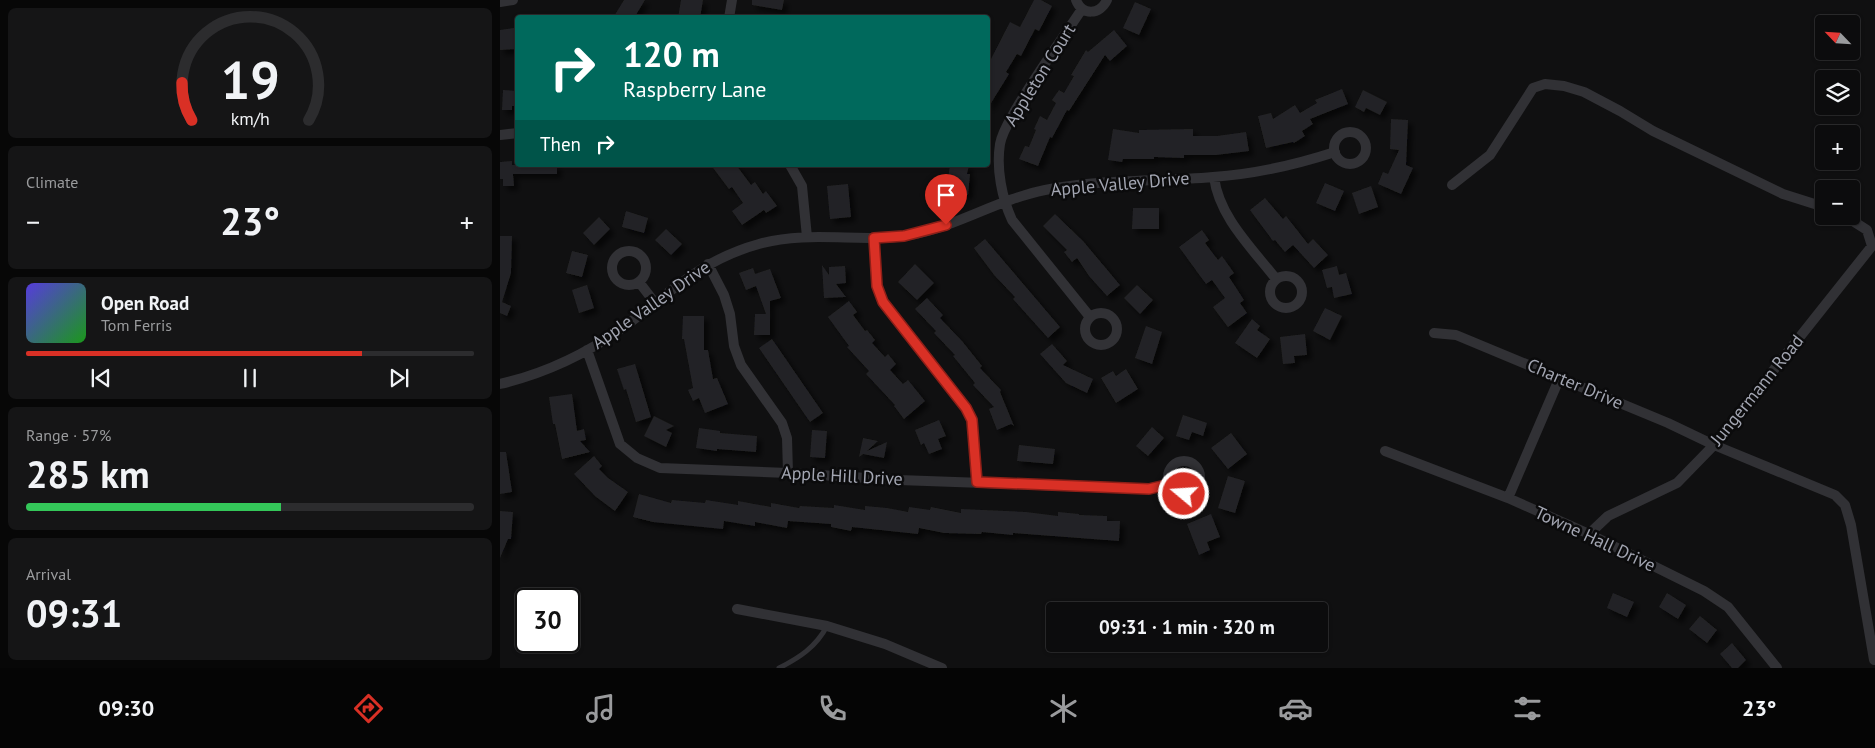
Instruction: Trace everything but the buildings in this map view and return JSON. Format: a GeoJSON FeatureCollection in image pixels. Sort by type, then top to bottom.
{"type":"FeatureCollection","features":[{"type":"Feature","properties":{"kind":"street"},"geometry":{"type":"LineString","coordinates":[[500,2],[513,0]]}},
{"type":"Feature","properties":{"kind":"street"},"geometry":{"type":"LineString","coordinates":[[730,15],[732,0]]}},
{"type":"Feature","properties":{"kind":"street","name":"Appleton Court"},"geometry":{"type":"LineString","coordinates":[[1076,0],[1082,9],[1091,12],[1099,10],[1107,0]]}},
{"type":"Feature","properties":{"kind":"street","name":"Appleton Court"},"geometry":{"type":"LineString","coordinates":[[1004,202],[999,158],[1002,138],[1023,98],[1082,9]]}},
{"type":"Feature","properties":{"kind":"street"},"geometry":{"type":"LineString","coordinates":[[1452,185],[1490,155],[1533,88],[1545,84],[1564,86],[1584,92],[1653,131],[1774,190],[1815,204]]}},
{"type":"Feature","properties":{"kind":"street"},"geometry":{"type":"LineString","coordinates":[[500,135],[515,133]]}},
{"type":"Feature","properties":{"kind":"street","name":"Apple Valley Drive"},"geometry":{"type":"LineString","coordinates":[[500,384],[540,372],[587,350],[621,329],[688,277],[708,264],[726,255],[760,244],[806,237],[896,237],[932,230],[1004,202],[1036,192],[1080,185],[1214,177],[1281,168],[1335,152]]}},
{"type":"Feature","properties":{"kind":"street"},"geometry":{"type":"LineString","coordinates":[[791,167],[802,186],[806,237]]}},
{"type":"Feature","properties":{"kind":"street"},"geometry":{"type":"LineString","coordinates":[[1214,177],[1219,200],[1225,212],[1276,278]]}},
{"type":"Feature","properties":{"kind":"street"},"geometry":{"type":"LineString","coordinates":[[1004,202],[1012,220],[1090,317]]}},
{"type":"Feature","properties":{"kind":"street","name":"Jungermann Road"},"geometry":{"type":"LineString","coordinates":[[1589,534],[1608,516],[1677,483],[1714,445],[1872,246],[1867,230],[1859,225]]}},
{"type":"Feature","properties":{"kind":"street"},"geometry":{"type":"LineString","coordinates":[[874,238],[877,286],[883,302],[966,408],[972,420],[977,482]]}},
{"type":"Feature","properties":{"kind":"street"},"geometry":{"type":"LineString","coordinates":[[708,264],[724,295],[730,314],[734,346],[741,364],[782,423],[787,438],[788,473]]}},
{"type":"Feature","properties":{"kind":"street"},"geometry":{"type":"LineString","coordinates":[[639,282],[655,303]]}},
{"type":"Feature","properties":{"kind":"street","name":"Charter Drive"},"geometry":{"type":"LineString","coordinates":[[1434,333],[1456,335],[1560,377],[1668,423],[1714,445],[1835,495],[1845,505],[1851,525],[1875,659]]}},
{"type":"Feature","properties":{"kind":"street","name":"Apple Hill Drive"},"geometry":{"type":"LineString","coordinates":[[587,350],[620,444],[637,458],[660,468],[899,480],[1149,489],[1170,484]]}},
{"type":"Feature","properties":{"kind":"street"},"geometry":{"type":"LineString","coordinates":[[1508,498],[1560,377]]}},
{"type":"Feature","properties":{"kind":"street","name":"Towne Hall Drive"},"geometry":{"type":"LineString","coordinates":[[1385,451],[1508,498],[1589,534],[1704,591],[1728,608],[1777,668]]}},
{"type":"Feature","properties":{"kind":"street"},"geometry":{"type":"LineString","coordinates":[[737,609],[827,626],[885,644],[942,668]]}},
{"type":"Feature","properties":{"kind":"street"},"geometry":{"type":"LineString","coordinates":[[1870,668],[1875,659]]}},
{"type":"Feature","properties":{"kind":"lane"},"geometry":{"type":"LineString","coordinates":[[779,668],[800,657],[821,638],[827,626]]}},
{"type":"Feature","properties":{"kind":"route"},"geometry":{"type":"LineString","coordinates":[[946,225],[904,236],[874,238],[877,286],[883,302],[966,408],[972,420],[977,482],[1149,489],[1170,484],[1176,491],[1184,494]]}}]}
